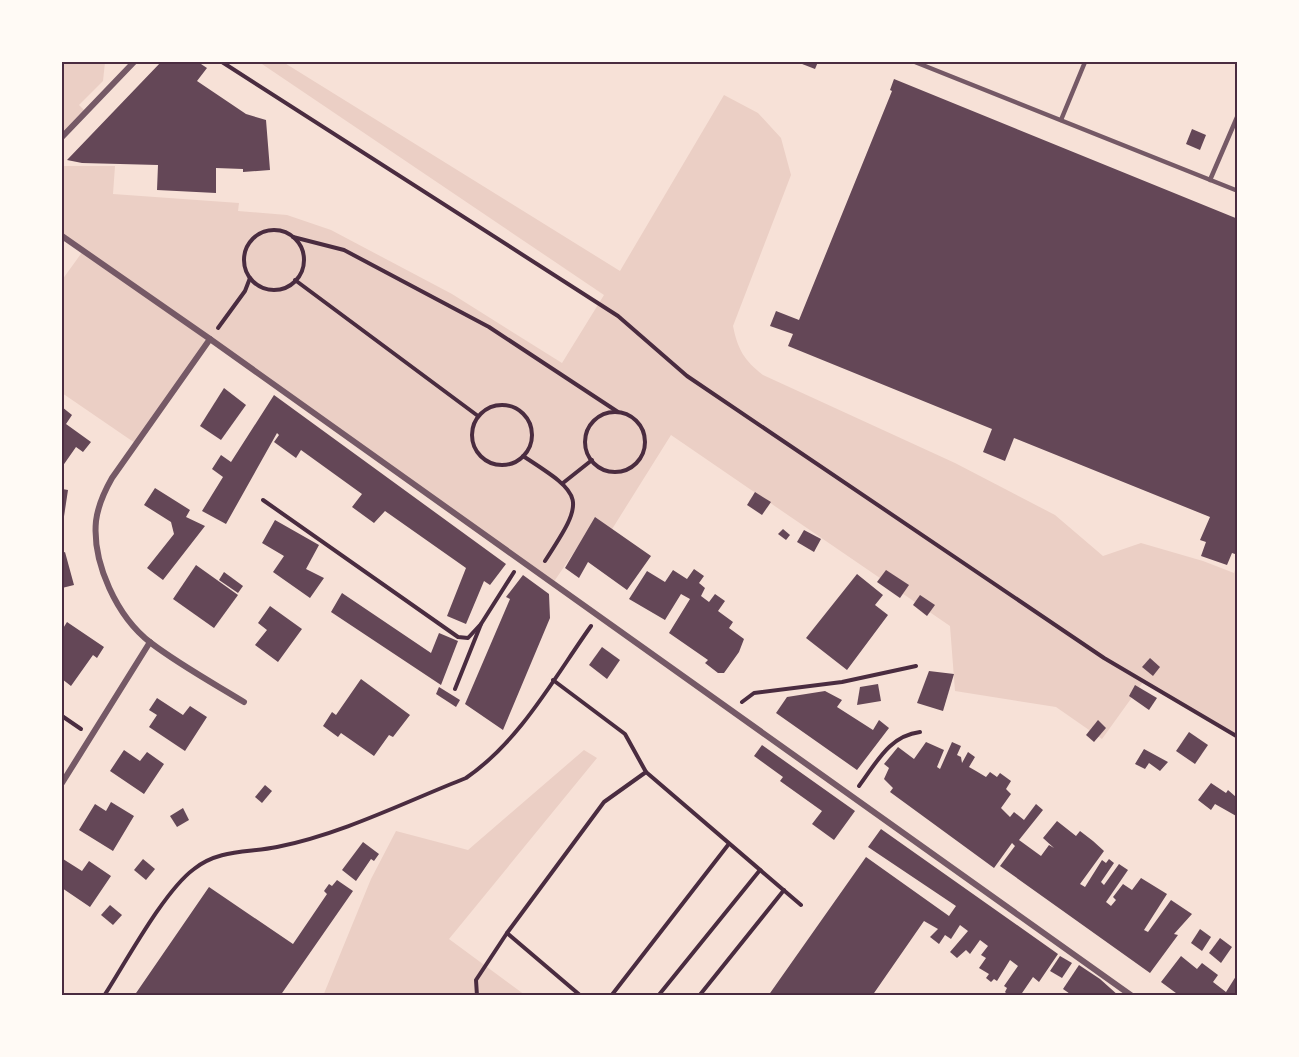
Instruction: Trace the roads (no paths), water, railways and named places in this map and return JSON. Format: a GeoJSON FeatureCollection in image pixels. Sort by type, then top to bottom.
{"type":"FeatureCollection","features":[{"type":"Feature","properties":{"kind":"street"},"geometry":{"type":"LineString","coordinates":[[62,137],[134,62]]}},
{"type":"Feature","properties":{"kind":"street"},"geometry":{"type":"LineString","coordinates":[[62,236],[1132,996]]}},
{"type":"Feature","properties":{"kind":"street"},"geometry":{"type":"LineString","coordinates":[[210,339],[112,478],[102,497],[96,521],[96,544],[107,581],[123,611],[150,642],[244,702]]}},
{"type":"Feature","properties":{"kind":"street"},"geometry":{"type":"LineString","coordinates":[[62,783],[150,642]]}},
{"type":"Feature","properties":{"kind":"lane"},"geometry":{"type":"LineString","coordinates":[[915,62],[1238,190]]}},
{"type":"Feature","properties":{"kind":"lane"},"geometry":{"type":"LineString","coordinates":[[1061,120],[1085,62]]}},
{"type":"Feature","properties":{"kind":"lane"},"geometry":{"type":"LineString","coordinates":[[1210,180],[1238,115]]}}]}
